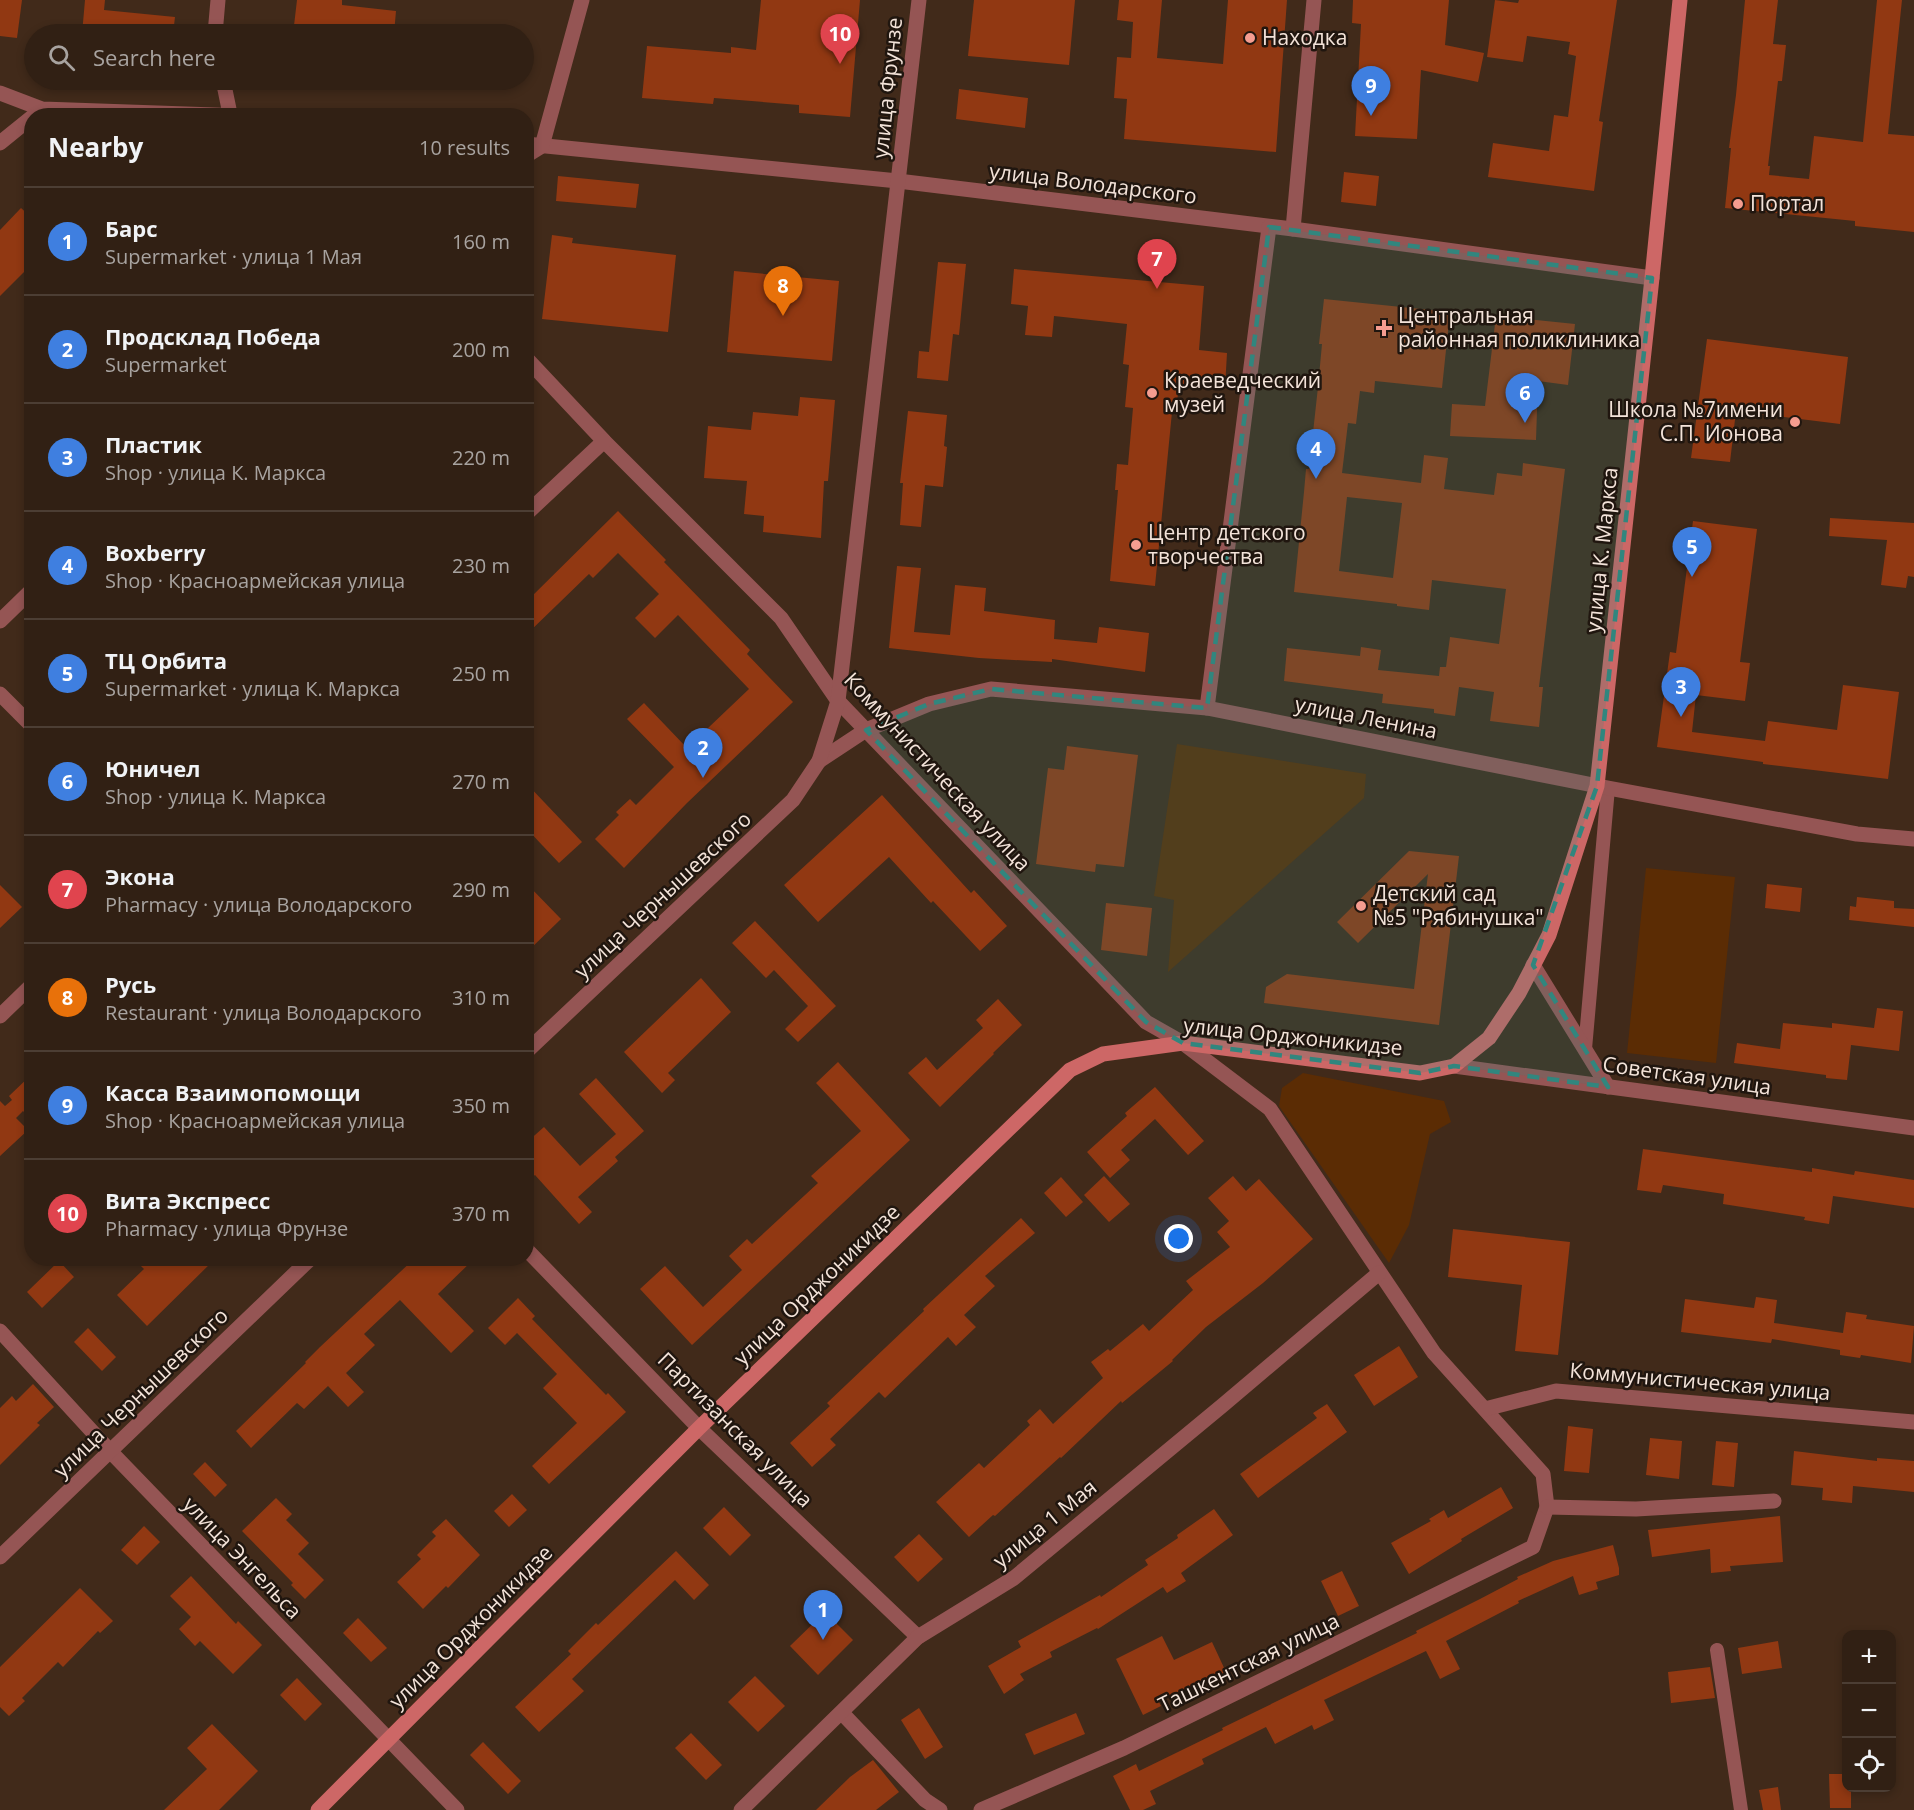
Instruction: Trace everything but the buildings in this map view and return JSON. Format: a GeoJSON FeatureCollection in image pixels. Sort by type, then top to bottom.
{"type":"FeatureCollection","features":[{"type":"Feature","properties":{"kind":"main road","name":"улица К. Маркса"},"geometry":{"type":"LineString","coordinates":[[1454,1066],[1489,1038],[1519,993],[1549,935],[1603,787],[1680,0]]}},
{"type":"Feature","properties":{"kind":"main road","name":"улица Орджоникидзе"},"geometry":{"type":"LineString","coordinates":[[318,1810],[699,1428],[1070,1070],[1103,1054],[1183,1043],[1420,1073],[1454,1066]]}},
{"type":"Feature","properties":{"kind":"street"},"geometry":{"type":"LineString","coordinates":[[216,24],[218,0]]}},
{"type":"Feature","properties":{"kind":"street"},"geometry":{"type":"LineString","coordinates":[[534,145],[582,0]]}},
{"type":"Feature","properties":{"kind":"street","name":"улица Фрунзе"},"geometry":{"type":"LineString","coordinates":[[819,761],[838,701],[919,0]]}},
{"type":"Feature","properties":{"kind":"street"},"geometry":{"type":"LineString","coordinates":[[1293,230],[1314,0]]}},
{"type":"Feature","properties":{"kind":"street"},"geometry":{"type":"LineString","coordinates":[[227,90],[234,108]]}},
{"type":"Feature","properties":{"kind":"street"},"geometry":{"type":"LineString","coordinates":[[0,93],[26,108]]}},
{"type":"Feature","properties":{"kind":"street"},"geometry":{"type":"LineString","coordinates":[[0,143],[24,124]]}},
{"type":"Feature","properties":{"kind":"street","name":"улица Володарского"},"geometry":{"type":"LineString","coordinates":[[534,145],[898,181],[1293,230],[1652,278]]}},
{"type":"Feature","properties":{"kind":"street"},"geometry":{"type":"LineString","coordinates":[[1208,708],[1269,227]]}},
{"type":"Feature","properties":{"kind":"street","name":"Коммунистическая улица"},"geometry":{"type":"LineString","coordinates":[[534,367],[604,441],[781,618],[838,701],[1146,1022],[1183,1043],[1270,1109],[1434,1353],[1543,1474],[1547,1507]]}},
{"type":"Feature","properties":{"kind":"street"},"geometry":{"type":"LineString","coordinates":[[534,507],[604,441]]}},
{"type":"Feature","properties":{"kind":"street"},"geometry":{"type":"LineString","coordinates":[[0,621],[24,598]]}},
{"type":"Feature","properties":{"kind":"street","name":"улица Ленина"},"geometry":{"type":"LineString","coordinates":[[819,761],[866,730],[929,704],[991,690],[1208,708],[1603,787],[1857,834],[1914,839]]}},
{"type":"Feature","properties":{"kind":"street"},"geometry":{"type":"LineString","coordinates":[[0,694],[24,718]]}},
{"type":"Feature","properties":{"kind":"street","name":"улица Чернышевского"},"geometry":{"type":"LineString","coordinates":[[534,1044],[793,800],[819,761]]}},
{"type":"Feature","properties":{"kind":"street"},"geometry":{"type":"LineString","coordinates":[[1533,965],[1608,1087]]}},
{"type":"Feature","properties":{"kind":"street"},"geometry":{"type":"LineString","coordinates":[[0,1016],[24,993]]}},
{"type":"Feature","properties":{"kind":"street","name":"Советская улица"},"geometry":{"type":"LineString","coordinates":[[1454,1066],[1914,1128]]}},
{"type":"Feature","properties":{"kind":"street","name":"Партизанская улица"},"geometry":{"type":"LineString","coordinates":[[534,1257],[699,1428],[918,1637]]}},
{"type":"Feature","properties":{"kind":"street","name":"улица Чернышевского"},"geometry":{"type":"LineString","coordinates":[[0,1557],[303,1266]]}},
{"type":"Feature","properties":{"kind":"street","name":"улица 1 Мая"},"geometry":{"type":"LineString","coordinates":[[741,1810],[918,1637],[1014,1578],[1223,1406],[1379,1272]]}},
{"type":"Feature","properties":{"kind":"street","name":"улица Энгельса"},"geometry":{"type":"LineString","coordinates":[[0,1331],[110,1451],[457,1810]]}},
{"type":"Feature","properties":{"kind":"street","name":"Коммунистическая улица"},"geometry":{"type":"LineString","coordinates":[[1485,1409],[1556,1390],[1914,1422]]}},
{"type":"Feature","properties":{"kind":"street"},"geometry":{"type":"LineString","coordinates":[[1547,1507],[1636,1509],[1774,1501]]}},
{"type":"Feature","properties":{"kind":"street","name":"Ташкентская улица"},"geometry":{"type":"LineString","coordinates":[[981,1810],[1124,1748],[1533,1547],[1547,1507]]}},
{"type":"Feature","properties":{"kind":"street"},"geometry":{"type":"LineString","coordinates":[[842,1713],[925,1800],[940,1810]]}},
{"type":"Feature","properties":{"kind":"lane"},"geometry":{"type":"LineString","coordinates":[[1585,1049],[1603,787]]}},
{"type":"Feature","properties":{"kind":"lane"},"geometry":{"type":"LineString","coordinates":[[1717,1650],[1741,1810]]}},
{"type":"Feature","properties":{"kind":"highlighted area"},"geometry":{"type":"Polygon","coordinates":[[[1269,227],[1652,278],[1597,786],[1533,965],[1608,1087],[1454,1066],[1420,1073],[1183,1043],[1146,1022],[866,730],[929,704],[991,689],[1207,708],[1269,227]]]}},
{"type":"Feature","properties":{"kind":"shaded area"},"geometry":{"type":"Polygon","coordinates":[[[1177,744],[1366,774],[1364,798],[1168,972],[1174,900],[1154,896],[1177,744]]]}},
{"type":"Feature","properties":{"kind":"shaded area"},"geometry":{"type":"Polygon","coordinates":[[[1646,868],[1735,877],[1716,1063],[1627,1053],[1646,868]]]}},
{"type":"Feature","properties":{"kind":"shaded area"},"geometry":{"type":"Polygon","coordinates":[[[1303,1073],[1444,1101],[1451,1122],[1430,1134],[1409,1225],[1389,1263],[1279,1106],[1282,1088],[1303,1073]]]}},
{"type":"Feature","properties":{"kind":"place","name":"Находка"},"geometry":{"type":"Point","coordinates":[1250,38]}},
{"type":"Feature","properties":{"kind":"place","name":"Вита Экспресс"},"geometry":{"type":"Point","coordinates":[840,64]}},
{"type":"Feature","properties":{"kind":"place","name":"Касса Взаимопомощи"},"geometry":{"type":"Point","coordinates":[1371,116]}},
{"type":"Feature","properties":{"kind":"place","name":"Портал"},"geometry":{"type":"Point","coordinates":[1738,204]}},
{"type":"Feature","properties":{"kind":"place","name":"Экона"},"geometry":{"type":"Point","coordinates":[1157,289]}},
{"type":"Feature","properties":{"kind":"place","name":"Русь"},"geometry":{"type":"Point","coordinates":[783,316]}},
{"type":"Feature","properties":{"kind":"place","name":"Центральная районная поликлиника"},"geometry":{"type":"Point","coordinates":[1384,328]}},
{"type":"Feature","properties":{"kind":"place","name":"Краеведческий музей"},"geometry":{"type":"Point","coordinates":[1152,393]}},
{"type":"Feature","properties":{"kind":"place","name":"Школа №7имени С.П. Ионова"},"geometry":{"type":"Point","coordinates":[1795,422]}},
{"type":"Feature","properties":{"kind":"place","name":"Юничел"},"geometry":{"type":"Point","coordinates":[1525,423]}},
{"type":"Feature","properties":{"kind":"place","name":"Boxberry"},"geometry":{"type":"Point","coordinates":[1316,479]}},
{"type":"Feature","properties":{"kind":"place","name":"Центр детского творчества"},"geometry":{"type":"Point","coordinates":[1136,545]}},
{"type":"Feature","properties":{"kind":"place","name":"ТЦ Орбита"},"geometry":{"type":"Point","coordinates":[1692,577]}},
{"type":"Feature","properties":{"kind":"place","name":"Пластик"},"geometry":{"type":"Point","coordinates":[1681,717]}},
{"type":"Feature","properties":{"kind":"place","name":"Продсклад Победа"},"geometry":{"type":"Point","coordinates":[703,778]}},
{"type":"Feature","properties":{"kind":"place","name":"Детский сад №5 \"Рябинушка\""},"geometry":{"type":"Point","coordinates":[1361,906]}},
{"type":"Feature","properties":{"kind":"place","name":"Барс"},"geometry":{"type":"Point","coordinates":[823,1640]}}]}
